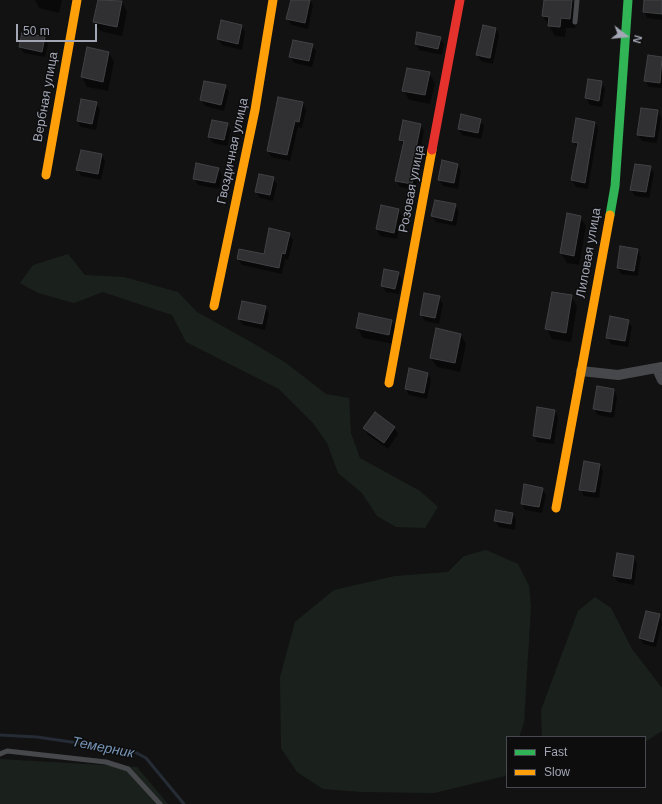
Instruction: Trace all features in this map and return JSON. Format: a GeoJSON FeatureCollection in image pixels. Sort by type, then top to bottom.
{"type":"FeatureCollection","features":[{"type":"Feature","properties":{"kind":"street","name":"Вербная улица"},"geometry":{"type":"LineString","coordinates":[[46,175],[77,0]]}},
{"type":"Feature","properties":{"kind":"street","name":"Гвоздичная улица"},"geometry":{"type":"LineString","coordinates":[[214,306],[255,110],[273,0]]}},
{"type":"Feature","properties":{"kind":"street","name":"Розовая улица"},"geometry":{"type":"LineString","coordinates":[[389,383],[460,0]]}},
{"type":"Feature","properties":{"kind":"street","name":"Лиловая улица"},"geometry":{"type":"LineString","coordinates":[[556,508],[615,186],[628,0]]}},
{"type":"Feature","properties":{"kind":"street"},"geometry":{"type":"LineString","coordinates":[[581,371],[618,376],[659,368],[662,380]]}},
{"type":"Feature","properties":{"kind":"lane"},"geometry":{"type":"LineString","coordinates":[[576,22],[577,0]]}},
{"type":"Feature","properties":{"kind":"lane"},"geometry":{"type":"LineString","coordinates":[[0,754],[7,751],[106,762],[128,769],[160,804]]}},
{"type":"Feature","properties":{"kind":"shaded area"},"geometry":{"type":"Polygon","coordinates":[[[68,254],[85,275],[124,277],[178,292],[197,312],[286,363],[326,394],[349,398],[351,433],[360,458],[420,491],[438,507],[425,528],[396,527],[377,516],[362,493],[338,473],[327,443],[313,423],[279,389],[186,342],[172,315],[103,292],[74,303],[38,293],[20,283],[33,265],[68,254]]]}},
{"type":"Feature","properties":{"kind":"shaded area"},"geometry":{"type":"Polygon","coordinates":[[[486,550],[518,564],[529,586],[531,607],[524,722],[519,736],[506,736],[505,776],[434,793],[361,792],[323,789],[297,772],[281,748],[280,677],[295,622],[334,590],[395,576],[448,572],[464,556],[486,550]]]}},
{"type":"Feature","properties":{"kind":"shaded area"},"geometry":{"type":"Polygon","coordinates":[[[595,597],[611,608],[632,649],[662,688],[662,731],[646,741],[646,736],[542,736],[541,710],[578,611],[595,597]]]}},
{"type":"Feature","properties":{"kind":"shaded area"},"geometry":{"type":"Polygon","coordinates":[[[0,759],[137,767],[168,804],[0,804],[0,759]]]}},
{"type":"Feature","properties":{"kind":"building"},"geometry":{"type":"Polygon","coordinates":[[[98,0],[122,1],[117,27],[93,22],[98,0]]]}},
{"type":"Feature","properties":{"kind":"building"},"geometry":{"type":"Polygon","coordinates":[[[291,0],[310,0],[305,23],[286,19],[291,0]]]}},
{"type":"Feature","properties":{"kind":"building"},"geometry":{"type":"Polygon","coordinates":[[[544,0],[572,0],[570,19],[561,18],[560,27],[548,26],[549,17],[542,16],[544,0]]]}},
{"type":"Feature","properties":{"kind":"building"},"geometry":{"type":"Polygon","coordinates":[[[644,0],[662,0],[662,14],[643,12],[644,0]]]}},
{"type":"Feature","properties":{"kind":"building"},"geometry":{"type":"Polygon","coordinates":[[[221,20],[242,25],[238,44],[217,39],[221,20]]]}},
{"type":"Feature","properties":{"kind":"building"},"geometry":{"type":"Polygon","coordinates":[[[483,25],[496,28],[490,58],[476,55],[483,25]]]}},
{"type":"Feature","properties":{"kind":"building"},"geometry":{"type":"Polygon","coordinates":[[[22,32],[45,37],[42,52],[19,47],[22,32]]]}},
{"type":"Feature","properties":{"kind":"building"},"geometry":{"type":"Polygon","coordinates":[[[417,32],[441,37],[438,49],[415,44],[417,32]]]}},
{"type":"Feature","properties":{"kind":"building"},"geometry":{"type":"Polygon","coordinates":[[[293,40],[313,44],[309,61],[289,57],[293,40]]]}},
{"type":"Feature","properties":{"kind":"building"},"geometry":{"type":"Polygon","coordinates":[[[87,47],[109,52],[103,82],[81,77],[87,47]]]}},
{"type":"Feature","properties":{"kind":"building"},"geometry":{"type":"Polygon","coordinates":[[[648,55],[662,57],[660,83],[644,81],[648,55]]]}},
{"type":"Feature","properties":{"kind":"building"},"geometry":{"type":"Polygon","coordinates":[[[407,68],[430,72],[425,95],[402,91],[407,68]]]}},
{"type":"Feature","properties":{"kind":"building"},"geometry":{"type":"Polygon","coordinates":[[[588,79],[602,81],[599,101],[585,98],[588,79]]]}},
{"type":"Feature","properties":{"kind":"building"},"geometry":{"type":"Polygon","coordinates":[[[204,81],[226,85],[221,105],[200,100],[204,81]]]}},
{"type":"Feature","properties":{"kind":"building"},"geometry":{"type":"Polygon","coordinates":[[[278,97],[303,102],[299,122],[295,121],[287,155],[267,151],[278,97]]]}},
{"type":"Feature","properties":{"kind":"building"},"geometry":{"type":"Polygon","coordinates":[[[81,99],[97,102],[92,124],[77,121],[81,99]]]}},
{"type":"Feature","properties":{"kind":"building"},"geometry":{"type":"Polygon","coordinates":[[[641,108],[658,110],[654,137],[637,135],[641,108]]]}},
{"type":"Feature","properties":{"kind":"building"},"geometry":{"type":"Polygon","coordinates":[[[461,114],[481,119],[478,133],[458,129],[461,114]]]}},
{"type":"Feature","properties":{"kind":"building"},"geometry":{"type":"Polygon","coordinates":[[[576,118],[595,122],[585,183],[571,180],[578,143],[572,142],[576,118]]]}},
{"type":"Feature","properties":{"kind":"building"},"geometry":{"type":"Polygon","coordinates":[[[212,120],[228,123],[224,140],[208,137],[212,120]]]}},
{"type":"Feature","properties":{"kind":"building"},"geometry":{"type":"Polygon","coordinates":[[[403,120],[421,124],[414,158],[417,159],[412,184],[395,181],[404,141],[399,140],[403,120]]]}},
{"type":"Feature","properties":{"kind":"building"},"geometry":{"type":"Polygon","coordinates":[[[81,150],[102,154],[98,174],[76,170],[81,150]]]}},
{"type":"Feature","properties":{"kind":"building"},"geometry":{"type":"Polygon","coordinates":[[[442,160],[458,164],[454,183],[438,180],[442,160]]]}},
{"type":"Feature","properties":{"kind":"building"},"geometry":{"type":"Polygon","coordinates":[[[196,163],[219,168],[215,183],[193,179],[196,163]]]}},
{"type":"Feature","properties":{"kind":"building"},"geometry":{"type":"Polygon","coordinates":[[[635,164],[651,166],[646,192],[630,190],[635,164]]]}},
{"type":"Feature","properties":{"kind":"building"},"geometry":{"type":"Polygon","coordinates":[[[259,174],[274,177],[270,195],[255,192],[259,174]]]}},
{"type":"Feature","properties":{"kind":"building"},"geometry":{"type":"Polygon","coordinates":[[[435,200],[456,204],[452,221],[431,216],[435,200]]]}},
{"type":"Feature","properties":{"kind":"building"},"geometry":{"type":"Polygon","coordinates":[[[381,205],[399,209],[394,233],[376,229],[381,205]]]}},
{"type":"Feature","properties":{"kind":"building"},"geometry":{"type":"Polygon","coordinates":[[[567,213],[581,216],[574,256],[560,253],[567,213]]]}},
{"type":"Feature","properties":{"kind":"building"},"geometry":{"type":"Polygon","coordinates":[[[269,228],[290,233],[285,254],[282,253],[279,268],[237,259],[239,249],[264,254],[269,228]]]}},
{"type":"Feature","properties":{"kind":"building"},"geometry":{"type":"Polygon","coordinates":[[[620,246],[638,249],[634,271],[617,268],[620,246]]]}},
{"type":"Feature","properties":{"kind":"building"},"geometry":{"type":"Polygon","coordinates":[[[384,269],[399,272],[395,289],[381,286],[384,269]]]}},
{"type":"Feature","properties":{"kind":"building"},"geometry":{"type":"Polygon","coordinates":[[[552,292],[572,295],[566,333],[545,329],[552,292]]]}},
{"type":"Feature","properties":{"kind":"building"},"geometry":{"type":"Polygon","coordinates":[[[424,293],[440,296],[435,318],[420,315],[424,293]]]}},
{"type":"Feature","properties":{"kind":"building"},"geometry":{"type":"Polygon","coordinates":[[[242,301],[266,306],[262,324],[238,319],[242,301]]]}},
{"type":"Feature","properties":{"kind":"building"},"geometry":{"type":"Polygon","coordinates":[[[359,313],[392,320],[389,335],[356,328],[359,313]]]}},
{"type":"Feature","properties":{"kind":"building"},"geometry":{"type":"Polygon","coordinates":[[[610,316],[629,320],[625,341],[606,338],[610,316]]]}},
{"type":"Feature","properties":{"kind":"building"},"geometry":{"type":"Polygon","coordinates":[[[436,328],[461,334],[455,363],[430,358],[436,328]]]}},
{"type":"Feature","properties":{"kind":"building"},"geometry":{"type":"Polygon","coordinates":[[[409,368],[428,373],[424,393],[405,389],[409,368]]]}},
{"type":"Feature","properties":{"kind":"building"},"geometry":{"type":"Polygon","coordinates":[[[597,386],[614,389],[611,412],[593,409],[597,386]]]}},
{"type":"Feature","properties":{"kind":"building"},"geometry":{"type":"Polygon","coordinates":[[[537,407],[555,410],[550,439],[533,436],[537,407]]]}},
{"type":"Feature","properties":{"kind":"building"},"geometry":{"type":"Polygon","coordinates":[[[375,412],[395,427],[384,443],[363,428],[375,412]]]}},
{"type":"Feature","properties":{"kind":"building"},"geometry":{"type":"Polygon","coordinates":[[[584,461],[600,464],[595,492],[579,490],[584,461]]]}},
{"type":"Feature","properties":{"kind":"building"},"geometry":{"type":"Polygon","coordinates":[[[524,484],[543,488],[539,507],[521,504],[524,484]]]}},
{"type":"Feature","properties":{"kind":"building"},"geometry":{"type":"Polygon","coordinates":[[[496,510],[513,513],[511,524],[494,521],[496,510]]]}},
{"type":"Feature","properties":{"kind":"building"},"geometry":{"type":"Polygon","coordinates":[[[617,553],[634,556],[631,579],[613,576],[617,553]]]}},
{"type":"Feature","properties":{"kind":"building"},"geometry":{"type":"Polygon","coordinates":[[[646,611],[660,614],[653,642],[639,638],[646,611]]]}},
{"type":"Feature","properties":{"kind":"waterway","name":"Темерник"},"geometry":{"type":"LineString","coordinates":[[0,735],[37,737],[133,751],[146,758],[184,804]]}},
{"type":"Feature","properties":{"kind":"traffic: fast"},"geometry":{"type":"LineString","coordinates":[[610,215],[615,186],[628,0]]}},
{"type":"Feature","properties":{"kind":"traffic: slow"},"geometry":{"type":"LineString","coordinates":[[46,175],[77,0]]}},
{"type":"Feature","properties":{"kind":"traffic: slow"},"geometry":{"type":"LineString","coordinates":[[214,306],[255,110],[273,0]]}},
{"type":"Feature","properties":{"kind":"traffic: slow"},"geometry":{"type":"LineString","coordinates":[[389,383],[432,150]]}},
{"type":"Feature","properties":{"kind":"traffic: slow"},"geometry":{"type":"LineString","coordinates":[[556,508],[610,215]]}},
{"type":"Feature","properties":{"kind":"traffic: jam"},"geometry":{"type":"LineString","coordinates":[[432,150],[460,0]]}}]}
